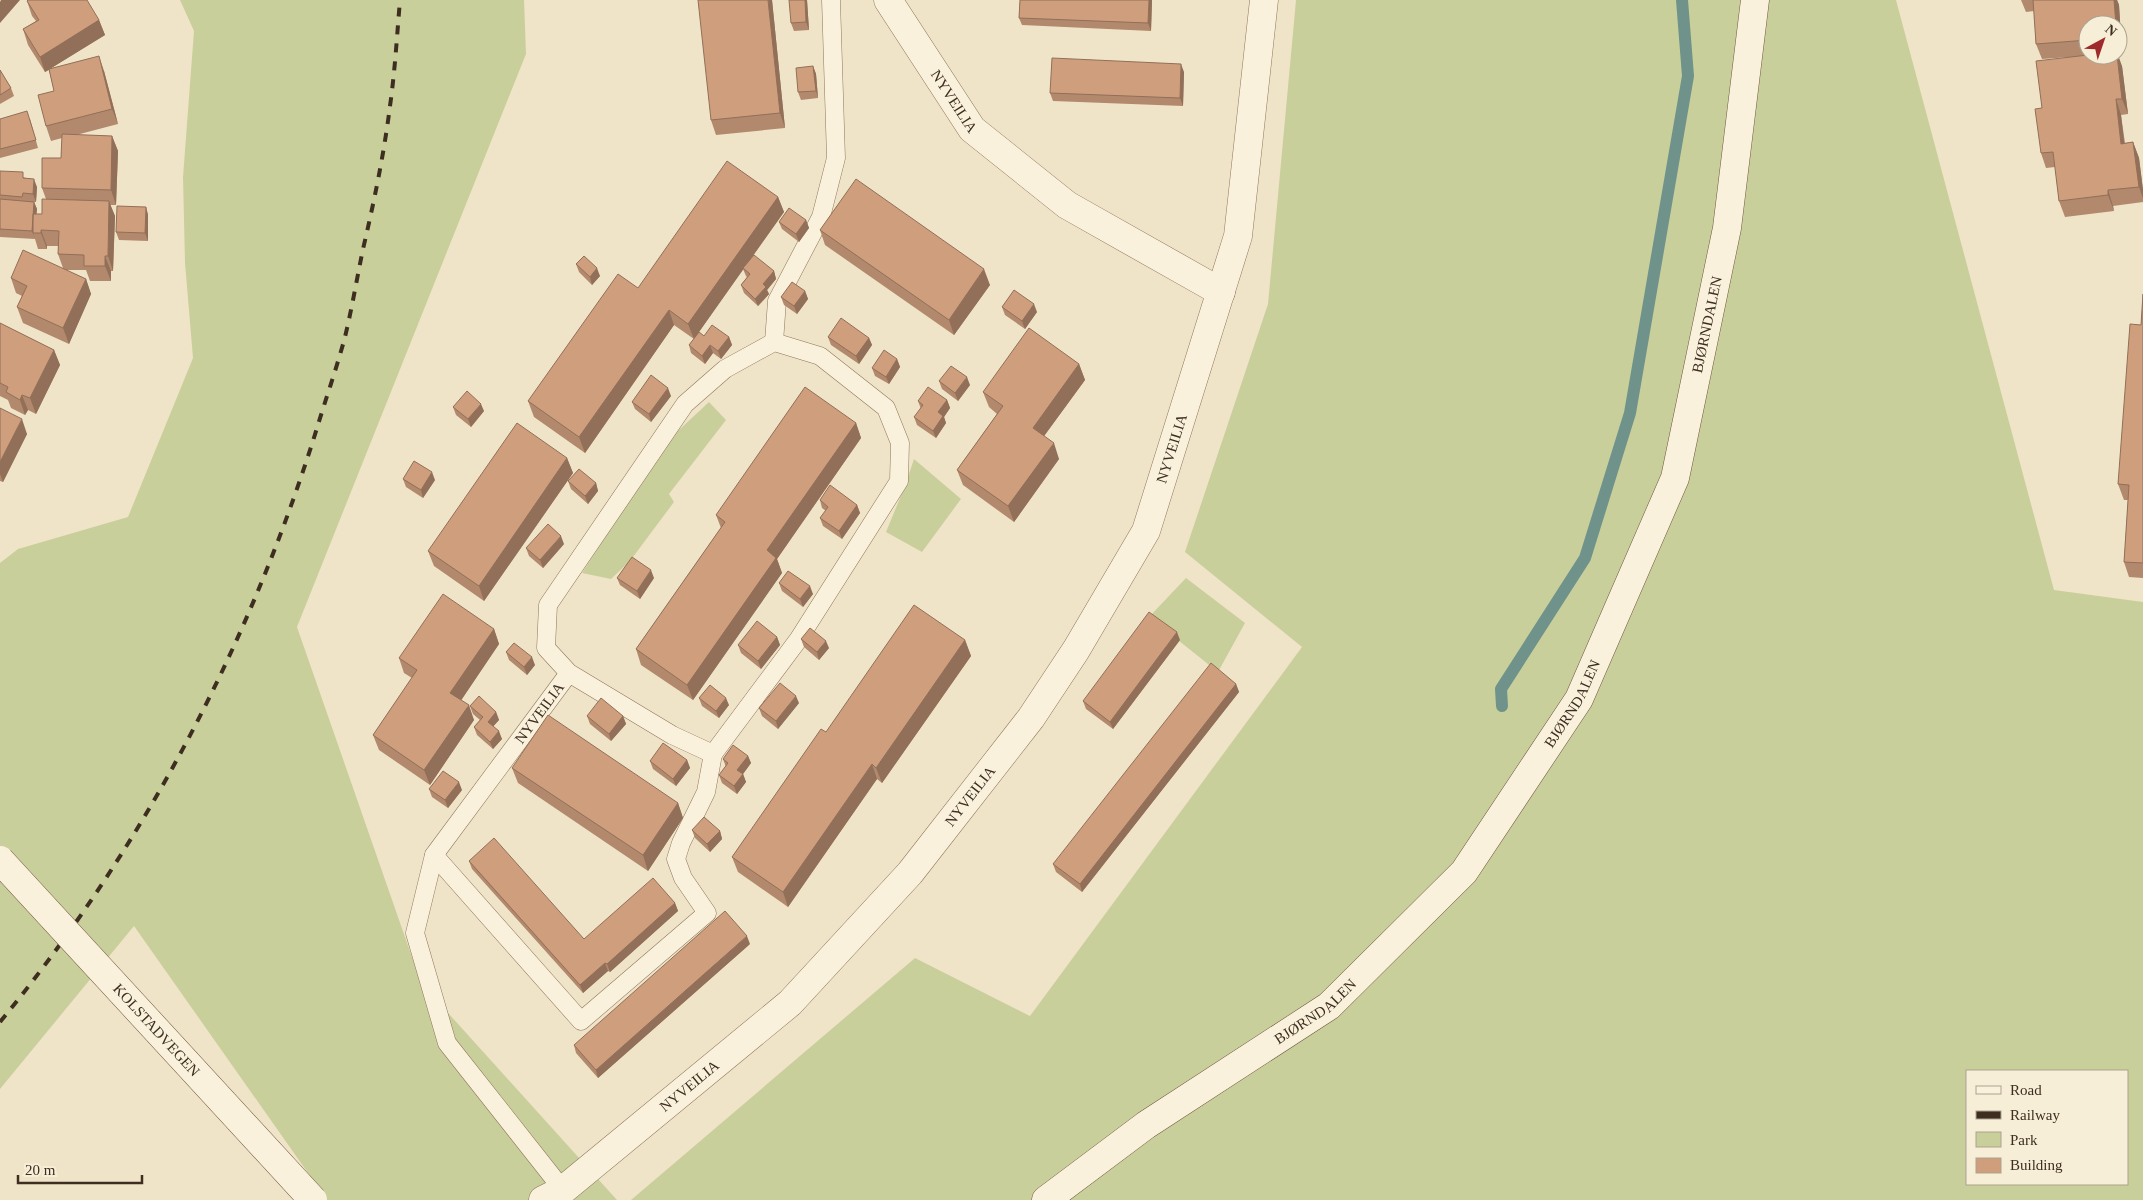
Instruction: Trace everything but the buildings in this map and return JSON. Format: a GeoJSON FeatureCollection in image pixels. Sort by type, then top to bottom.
{"type":"FeatureCollection","features":[{"type":"Feature","properties":{"kind":"main road","name":"NYVEILIA"},"geometry":{"type":"LineString","coordinates":[[888,0],[972,130],[1067,205],[1221,292]]}},
{"type":"Feature","properties":{"kind":"main road","name":"NYVEILIA"},"geometry":{"type":"LineString","coordinates":[[553,1195],[790,1003],[910,873],[1031,718],[1076,650],[1146,530],[1238,236],[1264,0]]}},
{"type":"Feature","properties":{"kind":"main road","name":"BJØRNDALEN"},"geometry":{"type":"LineString","coordinates":[[1046,1200],[1146,1125],[1329,1006],[1464,872],[1579,699],[1675,478],[1727,228],[1755,0]]}},
{"type":"Feature","properties":{"kind":"main road","name":"KOLSTADVEGEN"},"geometry":{"type":"LineString","coordinates":[[0,860],[313,1200]]}},
{"type":"Feature","properties":{"kind":"lane"},"geometry":{"type":"LineString","coordinates":[[434,855],[581,1021],[707,913],[683,878],[676,859],[681,843],[706,792],[713,754],[798,640],[898,481],[900,443],[886,408],[820,356],[774,342],[777,301],[821,217],[836,158],[832,0]]}},
{"type":"Feature","properties":{"kind":"lane","name":"NYVEILIA"},"geometry":{"type":"LineString","coordinates":[[713,754],[672,735],[569,673],[546,648],[548,605],[685,404],[725,369],[774,342]]}},
{"type":"Feature","properties":{"kind":"lane","name":"NYVEILIA"},"geometry":{"type":"LineString","coordinates":[[553,1195],[447,1043],[415,934],[434,855],[569,673]]}},
{"type":"Feature","properties":{"kind":"green space"},"geometry":{"type":"Polygon","coordinates":[[[180,0],[524,0],[526,54],[297,627],[421,983],[617,1200],[327,1200],[134,926],[0,1089],[0,563],[18,549],[128,517],[193,358],[185,263],[183,177],[194,31],[180,0]]]}},
{"type":"Feature","properties":{"kind":"green space"},"geometry":{"type":"Polygon","coordinates":[[[1296,0],[1896,0],[2054,590],[2143,602],[2143,1200],[631,1200],[915,958],[1030,1016],[1302,647],[1185,552],[1268,304],[1296,0]]]}},
{"type":"Feature","properties":{"kind":"green space"},"geometry":{"type":"Polygon","coordinates":[[[709,402],[726,420],[669,494],[674,502],[630,561],[611,579],[582,573],[666,442],[709,402]]]}},
{"type":"Feature","properties":{"kind":"green space"},"geometry":{"type":"Polygon","coordinates":[[[914,459],[961,499],[922,552],[886,532],[914,459]]]}},
{"type":"Feature","properties":{"kind":"green space"},"geometry":{"type":"Polygon","coordinates":[[[1186,578],[1245,623],[1218,672],[1149,617],[1186,578]]]}},
{"type":"Feature","properties":{"kind":"waterway"},"geometry":{"type":"LineString","coordinates":[[1502,706],[1501,689],[1585,558],[1630,413],[1688,76],[1682,0]]}},
{"type":"Feature","properties":{"kind":"railway"},"geometry":{"type":"LineString","coordinates":[[0,1022],[52,955],[101,886],[146,814],[187,740],[225,665],[259,587],[290,508],[345,337],[385,142],[400,0]]}}]}
